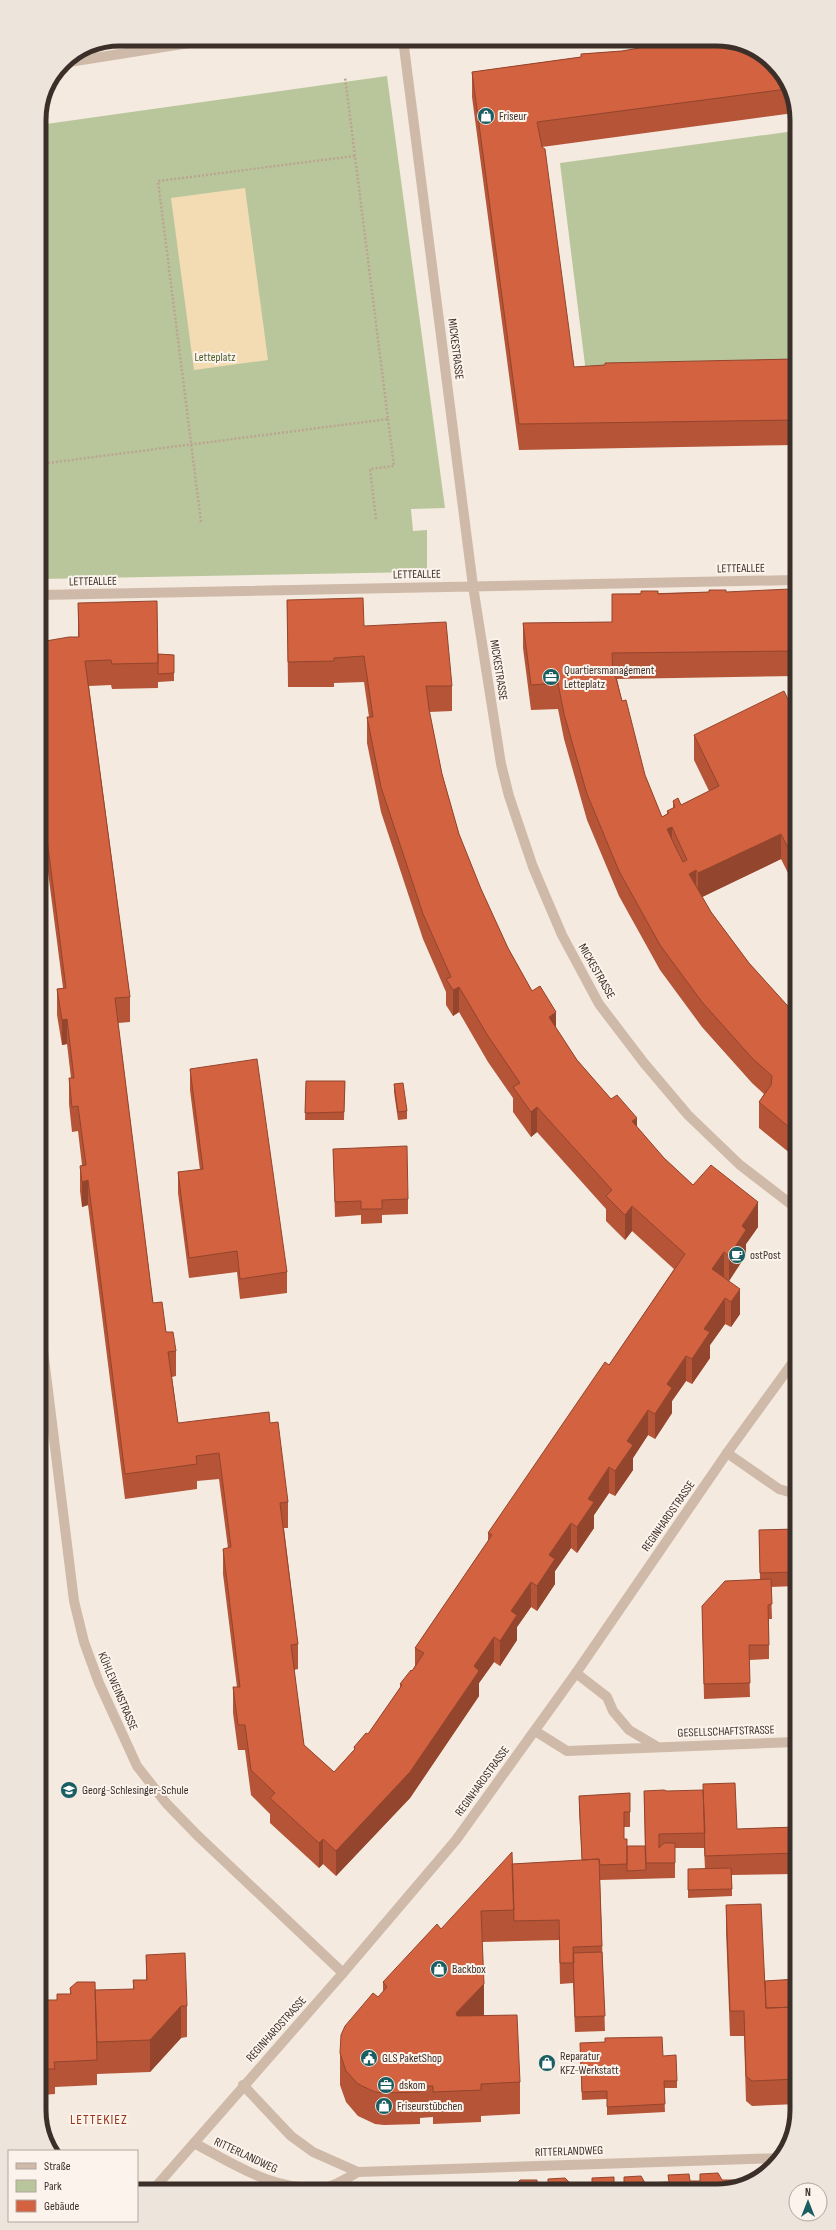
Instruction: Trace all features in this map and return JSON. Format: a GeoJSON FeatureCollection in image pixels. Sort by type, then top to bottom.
{"type":"FeatureCollection","features":[{"type":"Feature","properties":{"kind":"street"},"geometry":{"type":"LineString","coordinates":[[76,61],[170,46]]}},
{"type":"Feature","properties":{"kind":"street","name":"MICKESTRASSE"},"geometry":{"type":"LineString","coordinates":[[404,46],[473,586],[501,764],[508,796],[534,867],[562,935],[599,1004],[644,1063],[688,1115],[740,1165],[790,1203]]}},
{"type":"Feature","properties":{"kind":"street","name":"LETTEALLEE"},"geometry":{"type":"LineString","coordinates":[[46,595],[790,580]]}},
{"type":"Feature","properties":{"kind":"street","name":"REGINHARDSTRASSE"},"geometry":{"type":"LineString","coordinates":[[158,2184],[456,1840],[576,1673],[727,1453],[790,1366]]}},
{"type":"Feature","properties":{"kind":"street","name":"KÜHLEWEINSTRASSE"},"geometry":{"type":"LineString","coordinates":[[46,1374],[74,1601],[84,1642],[111,1713],[138,1766],[166,1803],[301,1936],[342,1973]]}},
{"type":"Feature","properties":{"kind":"street"},"geometry":{"type":"LineString","coordinates":[[727,1453],[779,1489],[790,1492]]}},
{"type":"Feature","properties":{"kind":"street"},"geometry":{"type":"LineString","coordinates":[[576,1673],[607,1697],[613,1711],[630,1730],[656,1746]]}},
{"type":"Feature","properties":{"kind":"street","name":"GESELLSCHAFTSTRASSE"},"geometry":{"type":"LineString","coordinates":[[535,1731],[567,1751],[656,1746],[790,1742]]}},
{"type":"Feature","properties":{"kind":"street","name":"RITTERLANDWEG"},"geometry":{"type":"LineString","coordinates":[[243,2085],[291,2136],[313,2152],[358,2172]]}},
{"type":"Feature","properties":{"kind":"street","name":"RITTERLANDWEG"},"geometry":{"type":"LineString","coordinates":[[194,2143],[241,2169],[280,2184]]}},
{"type":"Feature","properties":{"kind":"street","name":"RITTERLANDWEG"},"geometry":{"type":"LineString","coordinates":[[333,2184],[358,2172],[772,2158]]}},
{"type":"Feature","properties":{"kind":"path"},"geometry":{"type":"LineString","coordinates":[[345,77],[394,466],[370,469],[376,519]]}},
{"type":"Feature","properties":{"kind":"path"},"geometry":{"type":"LineString","coordinates":[[202,522],[158,181],[355,156]]}},
{"type":"Feature","properties":{"kind":"path"},"geometry":{"type":"LineString","coordinates":[[46,463],[388,419]]}},
{"type":"Feature","properties":{"kind":"green space","name":"Letteplatz"},"geometry":{"type":"Polygon","coordinates":[[[387,76],[445,508],[411,509],[413,531],[427,530],[427,570],[421,572],[46,579],[46,124],[387,76]]]}},
{"type":"Feature","properties":{"kind":"green space"},"geometry":{"type":"Polygon","coordinates":[[[790,132],[790,369],[586,373],[560,163],[790,132]]]}},
{"type":"Feature","properties":{"kind":"sand"},"geometry":{"type":"Polygon","coordinates":[[[245,188],[268,360],[194,370],[171,198],[245,188]]]}},
{"type":"Feature","properties":{"kind":"building"},"geometry":{"type":"Polygon","coordinates":[[[720,46],[740,50],[761,61],[772,71],[783,90],[537,122],[542,147],[545,149],[574,367],[605,365],[605,363],[790,359],[790,420],[519,424],[472,72],[581,57],[581,54],[622,51],[645,47],[720,46]]]}},
{"type":"Feature","properties":{"kind":"building"},"geometry":{"type":"Polygon","coordinates":[[[790,589],[790,651],[612,653],[613,673],[616,678],[622,701],[626,700],[645,775],[662,817],[669,813],[667,811],[675,807],[673,801],[678,798],[681,805],[719,786],[694,735],[784,691],[790,704],[790,852],[781,834],[698,873],[696,870],[689,874],[711,912],[749,963],[790,1008],[790,1128],[759,1102],[771,1085],[772,1076],[752,1058],[702,1002],[660,945],[619,871],[587,794],[564,714],[558,683],[531,685],[523,623],[612,622],[612,594],[641,594],[641,591],[658,591],[658,594],[726,590],[726,592],[790,589]],[[672,827],[667,829],[683,862],[687,860],[672,827]]]}},
{"type":"Feature","properties":{"kind":"building"},"geometry":{"type":"Polygon","coordinates":[[[363,598],[364,626],[446,622],[452,686],[426,686],[429,709],[442,774],[459,834],[481,889],[508,948],[532,991],[540,986],[556,1012],[549,1017],[577,1060],[611,1099],[617,1095],[637,1118],[632,1121],[664,1158],[693,1185],[711,1165],[758,1202],[742,1226],[746,1230],[729,1256],[724,1252],[712,1269],[740,1289],[731,1302],[725,1298],[704,1329],[710,1332],[692,1359],[686,1356],[667,1384],[672,1388],[655,1414],[648,1410],[627,1441],[633,1445],[615,1471],[609,1467],[588,1499],[594,1502],[577,1527],[571,1523],[549,1555],[555,1559],[537,1586],[531,1582],[511,1611],[517,1615],[500,1641],[494,1637],[474,1666],[479,1671],[410,1772],[336,1851],[323,1839],[319,1843],[270,1798],[275,1793],[251,1770],[245,1725],[238,1725],[233,1687],[240,1687],[223,1549],[231,1547],[219,1453],[196,1456],[197,1464],[125,1474],[88,1180],[82,1182],[80,1166],[86,1165],[78,1106],[72,1107],[69,1078],[74,1078],[67,1019],[62,1020],[57,989],[66,988],[46,831],[46,641],[79,637],[78,603],[157,601],[158,663],[112,664],[111,660],[85,661],[130,997],[115,998],[153,1303],[162,1302],[166,1332],[173,1332],[176,1351],[168,1352],[178,1423],[269,1412],[270,1423],[278,1422],[288,1502],[280,1503],[298,1644],[291,1645],[304,1745],[334,1772],[355,1749],[354,1747],[366,1733],[368,1734],[402,1685],[400,1684],[411,1670],[412,1671],[424,1653],[415,1648],[492,1535],[488,1533],[605,1362],[609,1365],[685,1254],[632,1206],[625,1215],[606,1196],[612,1190],[537,1107],[531,1112],[513,1087],[520,1083],[488,1036],[459,987],[453,990],[446,979],[451,977],[423,914],[381,787],[367,717],[373,717],[364,656],[334,658],[334,661],[288,662],[287,600],[363,598]]]}},
{"type":"Feature","properties":{"kind":"building"},"geometry":{"type":"Polygon","coordinates":[[[158,654],[174,655],[174,673],[158,674],[158,654]]]}},
{"type":"Feature","properties":{"kind":"building"},"geometry":{"type":"Polygon","coordinates":[[[257,1059],[287,1272],[240,1279],[237,1251],[189,1258],[178,1172],[203,1169],[190,1069],[257,1059]]]}},
{"type":"Feature","properties":{"kind":"building"},"geometry":{"type":"Polygon","coordinates":[[[306,1081],[345,1081],[344,1112],[305,1113],[306,1081]]]}},
{"type":"Feature","properties":{"kind":"building"},"geometry":{"type":"Polygon","coordinates":[[[403,1083],[407,1111],[398,1112],[394,1084],[403,1083]]]}},
{"type":"Feature","properties":{"kind":"building"},"geometry":{"type":"Polygon","coordinates":[[[407,1146],[408,1199],[382,1200],[382,1209],[361,1209],[361,1201],[335,1202],[333,1149],[407,1146]]]}},
{"type":"Feature","properties":{"kind":"building"},"geometry":{"type":"Polygon","coordinates":[[[790,1529],[790,1572],[760,1573],[759,1530],[790,1529]]]}},
{"type":"Feature","properties":{"kind":"building"},"geometry":{"type":"Polygon","coordinates":[[[771,1579],[772,1604],[768,1605],[769,1645],[749,1645],[750,1683],[704,1684],[702,1606],[725,1581],[771,1579]]]}},
{"type":"Feature","properties":{"kind":"building"},"geometry":{"type":"Polygon","coordinates":[[[735,1783],[737,1829],[790,1827],[790,1853],[705,1856],[703,1784],[735,1783]]]}},
{"type":"Feature","properties":{"kind":"building"},"geometry":{"type":"Polygon","coordinates":[[[703,1790],[705,1833],[659,1834],[659,1848],[664,1843],[675,1843],[675,1863],[646,1863],[644,1791],[703,1790]]]}},
{"type":"Feature","properties":{"kind":"building"},"geometry":{"type":"Polygon","coordinates":[[[630,1793],[630,1812],[624,1812],[624,1839],[627,1839],[627,1864],[600,1865],[599,1859],[582,1860],[579,1796],[630,1793]]]}},
{"type":"Feature","properties":{"kind":"building"},"geometry":{"type":"Polygon","coordinates":[[[627,1846],[645,1846],[646,1870],[627,1871],[627,1846]]]}},
{"type":"Feature","properties":{"kind":"building"},"geometry":{"type":"Polygon","coordinates":[[[512,1852],[514,1910],[481,1911],[484,1984],[456,2013],[457,2016],[517,2015],[520,2082],[481,2084],[481,2090],[433,2092],[433,2086],[420,2086],[420,2092],[384,2093],[375,2092],[358,2084],[346,2071],[340,2053],[341,2035],[345,2026],[373,1993],[378,1997],[387,1987],[383,1982],[437,1924],[441,1929],[512,1852]]]}},
{"type":"Feature","properties":{"kind":"building"},"geometry":{"type":"Polygon","coordinates":[[[599,1859],[602,1946],[573,1947],[574,1963],[560,1963],[559,1920],[514,1921],[512,1864],[599,1859]]]}},
{"type":"Feature","properties":{"kind":"building"},"geometry":{"type":"Polygon","coordinates":[[[731,1868],[732,1889],[688,1890],[688,1869],[731,1868]]]}},
{"type":"Feature","properties":{"kind":"building"},"geometry":{"type":"Polygon","coordinates":[[[761,1904],[766,2008],[790,2007],[790,2079],[752,2081],[746,2076],[744,2011],[730,2011],[726,1905],[761,1904]]]}},
{"type":"Feature","properties":{"kind":"building"},"geometry":{"type":"Polygon","coordinates":[[[602,1952],[605,2016],[575,2017],[573,1953],[602,1952]]]}},
{"type":"Feature","properties":{"kind":"building"},"geometry":{"type":"Polygon","coordinates":[[[185,1953],[187,2006],[181,2006],[150,2040],[97,2042],[95,1990],[134,1989],[133,1980],[147,1980],[146,1955],[185,1953]]]}},
{"type":"Feature","properties":{"kind":"building"},"geometry":{"type":"Polygon","coordinates":[[[790,1979],[790,2007],[766,2008],[765,1981],[790,1979]]]}},
{"type":"Feature","properties":{"kind":"building"},"geometry":{"type":"Polygon","coordinates":[[[77,1982],[95,1982],[97,2060],[54,2062],[55,2069],[46,2069],[46,2000],[57,2000],[57,1994],[71,1994],[70,1988],[77,1982]]]}},
{"type":"Feature","properties":{"kind":"building"},"geometry":{"type":"Polygon","coordinates":[[[662,2037],[663,2056],[676,2055],[677,2081],[664,2081],[665,2104],[607,2107],[607,2091],[582,2092],[580,2043],[605,2042],[605,2038],[662,2037]]]}},
{"type":"Feature","properties":{"kind":"building"},"geometry":{"type":"Polygon","coordinates":[[[718,2173],[722,2180],[734,2181],[716,2184],[614,2184],[624,2183],[624,2177],[641,2176],[645,2183],[669,2182],[668,2175],[689,2174],[690,2181],[700,2181],[700,2174],[718,2173]]]}},
{"type":"Feature","properties":{"kind":"building"},"geometry":{"type":"Polygon","coordinates":[[[614,2177],[614,2184],[592,2184],[592,2178],[614,2177]]]}},
{"type":"Feature","properties":{"kind":"building"},"geometry":{"type":"Polygon","coordinates":[[[565,2178],[569,2184],[548,2184],[548,2179],[565,2178]]]}},
{"type":"Feature","properties":{"kind":"building"},"geometry":{"type":"Polygon","coordinates":[[[520,2180],[537,2180],[537,2184],[516,2184],[520,2180]]]}},
{"type":"Feature","properties":{"kind":"place","name":"Friseur"},"geometry":{"type":"Point","coordinates":[486,116]}},
{"type":"Feature","properties":{"kind":"place","name":"Quartiersmanagement Letteplatz"},"geometry":{"type":"Point","coordinates":[551,677]}},
{"type":"Feature","properties":{"kind":"place","name":"ostPost"},"geometry":{"type":"Point","coordinates":[737,1255]}},
{"type":"Feature","properties":{"kind":"place","name":"Georg-Schlesinger-Schule"},"geometry":{"type":"Point","coordinates":[69,1790]}},
{"type":"Feature","properties":{"kind":"place","name":"Backbox"},"geometry":{"type":"Point","coordinates":[439,1969]}},
{"type":"Feature","properties":{"kind":"place","name":"GLS PaketShop"},"geometry":{"type":"Point","coordinates":[369,2058]}},
{"type":"Feature","properties":{"kind":"place","name":"Reparatur KFZ-Werkstatt"},"geometry":{"type":"Point","coordinates":[547,2063]}},
{"type":"Feature","properties":{"kind":"place","name":"dskom"},"geometry":{"type":"Point","coordinates":[386,2085]}},
{"type":"Feature","properties":{"kind":"place","name":"Friseurstübchen"},"geometry":{"type":"Point","coordinates":[384,2106]}},
{"type":"Feature","properties":{"kind":"district","name":"LETTEKIEZ"},"geometry":{"type":"Point","coordinates":[99,2119]}}]}
